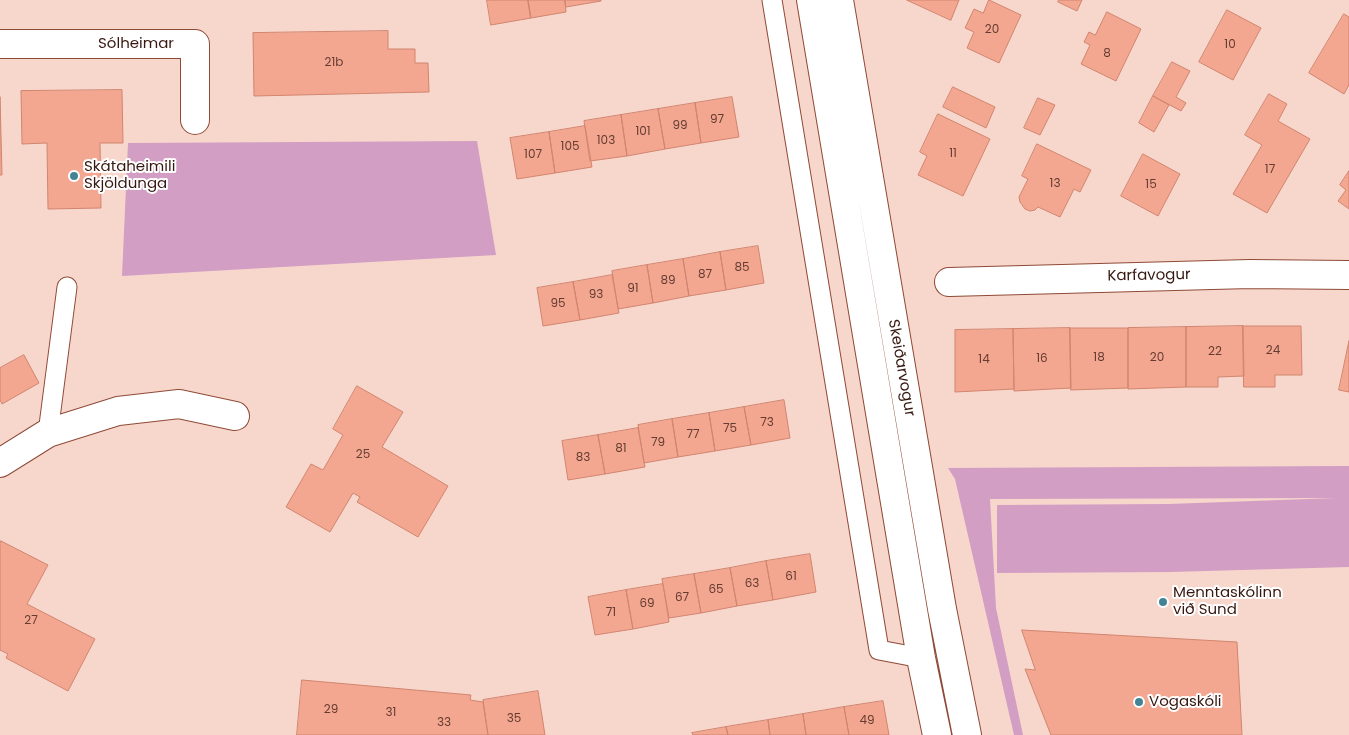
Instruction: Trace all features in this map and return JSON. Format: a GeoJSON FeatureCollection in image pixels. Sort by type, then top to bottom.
{"type":"FeatureCollection","features":[{"type":"Feature","properties":{"kind":"street","name":"Skeiðarvogur"},"geometry":{"type":"LineString","coordinates":[[811,0],[921,658],[937,735]]}},
{"type":"Feature","properties":{"kind":"street","name":"Skeiðarvogur"},"geometry":{"type":"LineString","coordinates":[[839,0],[942,609],[967,735]]}},
{"type":"Feature","properties":{"kind":"street","name":"Sólheimar"},"geometry":{"type":"LineString","coordinates":[[0,44],[195,44],[195,120]]}},
{"type":"Feature","properties":{"kind":"street","name":"Karfavogur"},"geometry":{"type":"LineString","coordinates":[[949,282],[1250,274],[1349,275]]}},
{"type":"Feature","properties":{"kind":"street"},"geometry":{"type":"LineString","coordinates":[[0,463],[48,433],[118,411],[179,404],[235,416]]}},
{"type":"Feature","properties":{"kind":"lane"},"geometry":{"type":"LineString","coordinates":[[772,0],[880,650],[921,658]]}},
{"type":"Feature","properties":{"kind":"lane"},"geometry":{"type":"LineString","coordinates":[[48,433],[67,287]]}},
{"type":"Feature","properties":{"kind":"shaded area"},"geometry":{"type":"Polygon","coordinates":[[[477,141],[496,255],[122,276],[128,143],[477,141]]]}},
{"type":"Feature","properties":{"kind":"shaded area"},"geometry":{"type":"Polygon","coordinates":[[[1349,466],[1349,567],[1170,572],[997,573],[997,505],[1169,504],[1336,498],[990,499],[996,608],[1023,735],[1014,735],[955,479],[948,468],[1349,466]]]}},
{"type":"Feature","properties":{"kind":"building"},"geometry":{"type":"Polygon","coordinates":[[[487,0],[528,0],[531,18],[491,25],[487,0]]]}},
{"type":"Feature","properties":{"kind":"building"},"geometry":{"type":"Polygon","coordinates":[[[528,0],[565,0],[566,12],[531,18],[528,0]]]}},
{"type":"Feature","properties":{"kind":"building"},"geometry":{"type":"Polygon","coordinates":[[[565,0],[601,0],[601,1],[566,7],[565,0]]]}},
{"type":"Feature","properties":{"kind":"building"},"geometry":{"type":"Polygon","coordinates":[[[907,0],[959,0],[951,20],[907,0]]]}},
{"type":"Feature","properties":{"kind":"building"},"geometry":{"type":"Polygon","coordinates":[[[989,0],[1021,15],[999,63],[967,48],[974,32],[965,28],[974,9],[983,13],[989,0]]]}},
{"type":"Feature","properties":{"kind":"building"},"geometry":{"type":"Polygon","coordinates":[[[1059,0],[1082,0],[1077,11],[1058,2],[1059,0]]]}},
{"type":"Feature","properties":{"kind":"building"},"geometry":{"type":"Polygon","coordinates":[[[1227,10],[1261,28],[1233,80],[1199,62],[1227,10]]]}},
{"type":"Feature","properties":{"kind":"building"},"geometry":{"type":"Polygon","coordinates":[[[1107,12],[1141,29],[1116,81],[1081,64],[1090,45],[1084,42],[1089,32],[1095,35],[1107,12]]]}},
{"type":"Feature","properties":{"kind":"building"},"geometry":{"type":"Polygon","coordinates":[[[1344,14],[1349,17],[1349,85],[1344,94],[1309,73],[1344,14]]]}},
{"type":"Feature","properties":{"kind":"building"},"geometry":{"type":"Polygon","coordinates":[[[388,31],[388,49],[415,49],[415,63],[428,63],[429,92],[254,96],[253,33],[388,31]]]}},
{"type":"Feature","properties":{"kind":"building"},"geometry":{"type":"Polygon","coordinates":[[[1172,62],[1190,71],[1176,97],[1186,103],[1181,111],[1153,96],[1172,62]]]}},
{"type":"Feature","properties":{"kind":"building"},"geometry":{"type":"Polygon","coordinates":[[[953,87],[995,107],[986,128],[943,107],[953,87]]]}},
{"type":"Feature","properties":{"kind":"building","name":"Skátaheimili Skjöldunga"},"geometry":{"type":"Polygon","coordinates":[[[122,90],[123,143],[100,143],[101,208],[48,209],[47,143],[22,144],[21,91],[122,90]]]}},
{"type":"Feature","properties":{"kind":"building"},"geometry":{"type":"Polygon","coordinates":[[[1269,94],[1287,104],[1278,121],[1310,139],[1267,213],[1233,194],[1262,145],[1245,135],[1269,94]]]}},
{"type":"Feature","properties":{"kind":"building"},"geometry":{"type":"Polygon","coordinates":[[[1153,96],[1169,105],[1154,132],[1139,123],[1153,96]]]}},
{"type":"Feature","properties":{"kind":"building"},"geometry":{"type":"Polygon","coordinates":[[[0,97],[2,175],[0,175],[0,97]]]}},
{"type":"Feature","properties":{"kind":"building"},"geometry":{"type":"Polygon","coordinates":[[[732,97],[739,137],[701,143],[695,103],[732,97]]]}},
{"type":"Feature","properties":{"kind":"building"},"geometry":{"type":"Polygon","coordinates":[[[1038,98],[1055,105],[1040,135],[1024,128],[1038,98]]]}},
{"type":"Feature","properties":{"kind":"building"},"geometry":{"type":"Polygon","coordinates":[[[695,103],[701,143],[665,149],[658,109],[695,103]]]}},
{"type":"Feature","properties":{"kind":"building"},"geometry":{"type":"Polygon","coordinates":[[[658,109],[665,149],[627,156],[621,115],[658,109]]]}},
{"type":"Feature","properties":{"kind":"building"},"geometry":{"type":"Polygon","coordinates":[[[938,114],[990,139],[963,196],[918,175],[927,156],[920,152],[938,114]]]}},
{"type":"Feature","properties":{"kind":"building"},"geometry":{"type":"Polygon","coordinates":[[[621,115],[627,156],[590,161],[584,121],[621,115]]]}},
{"type":"Feature","properties":{"kind":"building"},"geometry":{"type":"Polygon","coordinates":[[[585,126],[592,167],[555,173],[549,132],[585,126]]]}},
{"type":"Feature","properties":{"kind":"building"},"geometry":{"type":"Polygon","coordinates":[[[549,132],[555,173],[517,179],[510,138],[549,132]]]}},
{"type":"Feature","properties":{"kind":"building"},"geometry":{"type":"Polygon","coordinates":[[[1037,144],[1091,170],[1080,192],[1074,189],[1060,217],[1038,207],[1030,211],[1025,209],[1020,202],[1019,197],[1028,179],[1022,176],[1037,144]]]}},
{"type":"Feature","properties":{"kind":"building"},"geometry":{"type":"Polygon","coordinates":[[[1143,154],[1180,174],[1158,216],[1121,196],[1143,154]]]}},
{"type":"Feature","properties":{"kind":"building"},"geometry":{"type":"Polygon","coordinates":[[[1349,171],[1349,209],[1338,201],[1346,190],[1340,185],[1349,171]]]}},
{"type":"Feature","properties":{"kind":"building"},"geometry":{"type":"Polygon","coordinates":[[[758,246],[764,283],[726,290],[720,252],[758,246]]]}},
{"type":"Feature","properties":{"kind":"building"},"geometry":{"type":"Polygon","coordinates":[[[720,252],[726,290],[689,296],[683,259],[720,252]]]}},
{"type":"Feature","properties":{"kind":"building"},"geometry":{"type":"Polygon","coordinates":[[[683,259],[689,296],[653,303],[647,265],[683,259]]]}},
{"type":"Feature","properties":{"kind":"building"},"geometry":{"type":"Polygon","coordinates":[[[647,265],[653,303],[618,309],[612,271],[647,265]]]}},
{"type":"Feature","properties":{"kind":"building"},"geometry":{"type":"Polygon","coordinates":[[[612,275],[619,313],[580,320],[573,282],[612,275]]]}},
{"type":"Feature","properties":{"kind":"building"},"geometry":{"type":"Polygon","coordinates":[[[573,282],[580,320],[543,326],[537,288],[573,282]]]}},
{"type":"Feature","properties":{"kind":"building"},"geometry":{"type":"Polygon","coordinates":[[[1243,326],[1244,376],[1218,377],[1218,387],[1186,387],[1186,327],[1243,326]]]}},
{"type":"Feature","properties":{"kind":"building"},"geometry":{"type":"Polygon","coordinates":[[[1243,326],[1301,326],[1302,375],[1275,375],[1275,387],[1244,387],[1243,326]]]}},
{"type":"Feature","properties":{"kind":"building"},"geometry":{"type":"Polygon","coordinates":[[[1186,327],[1186,387],[1128,389],[1128,328],[1186,327]]]}},
{"type":"Feature","properties":{"kind":"building"},"geometry":{"type":"Polygon","coordinates":[[[1070,328],[1071,388],[1014,391],[1013,329],[1070,328]]]}},
{"type":"Feature","properties":{"kind":"building"},"geometry":{"type":"Polygon","coordinates":[[[1070,328],[1128,328],[1128,388],[1071,390],[1070,328]]]}},
{"type":"Feature","properties":{"kind":"building"},"geometry":{"type":"Polygon","coordinates":[[[1013,329],[1014,389],[955,392],[955,330],[1013,329]]]}},
{"type":"Feature","properties":{"kind":"building"},"geometry":{"type":"Polygon","coordinates":[[[1349,341],[1349,392],[1339,390],[1349,341]]]}},
{"type":"Feature","properties":{"kind":"building"},"geometry":{"type":"Polygon","coordinates":[[[24,355],[39,383],[2,404],[0,400],[0,368],[24,355]]]}},
{"type":"Feature","properties":{"kind":"building"},"geometry":{"type":"Polygon","coordinates":[[[357,386],[403,412],[382,447],[448,486],[418,537],[357,502],[360,497],[353,493],[330,532],[286,507],[311,464],[323,470],[343,435],[333,429],[357,386]]]}},
{"type":"Feature","properties":{"kind":"building"},"geometry":{"type":"Polygon","coordinates":[[[784,400],[790,438],[751,445],[744,407],[784,400]]]}},
{"type":"Feature","properties":{"kind":"building"},"geometry":{"type":"Polygon","coordinates":[[[744,407],[751,445],[715,451],[709,413],[744,407]]]}},
{"type":"Feature","properties":{"kind":"building"},"geometry":{"type":"Polygon","coordinates":[[[709,413],[715,451],[678,457],[672,419],[709,413]]]}},
{"type":"Feature","properties":{"kind":"building"},"geometry":{"type":"Polygon","coordinates":[[[672,419],[678,457],[644,463],[638,425],[672,419]]]}},
{"type":"Feature","properties":{"kind":"building"},"geometry":{"type":"Polygon","coordinates":[[[638,428],[645,467],[605,474],[598,435],[638,428]]]}},
{"type":"Feature","properties":{"kind":"building"},"geometry":{"type":"Polygon","coordinates":[[[598,435],[605,474],[568,480],[562,441],[598,435]]]}},
{"type":"Feature","properties":{"kind":"building"},"geometry":{"type":"Polygon","coordinates":[[[1,541],[48,565],[27,604],[95,639],[68,691],[6,658],[8,654],[0,650],[1,541]]]}},
{"type":"Feature","properties":{"kind":"building"},"geometry":{"type":"Polygon","coordinates":[[[810,554],[816,592],[773,600],[766,561],[810,554]]]}},
{"type":"Feature","properties":{"kind":"building"},"geometry":{"type":"Polygon","coordinates":[[[766,561],[773,600],[737,606],[730,568],[766,561]]]}},
{"type":"Feature","properties":{"kind":"building"},"geometry":{"type":"Polygon","coordinates":[[[730,568],[737,606],[701,613],[694,574],[730,568]]]}},
{"type":"Feature","properties":{"kind":"building"},"geometry":{"type":"Polygon","coordinates":[[[694,574],[701,613],[669,618],[662,579],[694,574]]]}},
{"type":"Feature","properties":{"kind":"building"},"geometry":{"type":"Polygon","coordinates":[[[663,584],[669,622],[633,629],[626,590],[663,584]]]}},
{"type":"Feature","properties":{"kind":"building"},"geometry":{"type":"Polygon","coordinates":[[[626,590],[633,629],[595,635],[588,597],[626,590]]]}},
{"type":"Feature","properties":{"kind":"building","name":"Vogaskóli"},"geometry":{"type":"Polygon","coordinates":[[[1022,630],[1237,642],[1242,735],[1051,735],[1025,669],[1035,670],[1022,630]]]}},
{"type":"Feature","properties":{"kind":"building"},"geometry":{"type":"Polygon","coordinates":[[[302,680],[471,695],[470,700],[483,702],[488,735],[297,735],[302,680]]]}},
{"type":"Feature","properties":{"kind":"building"},"geometry":{"type":"Polygon","coordinates":[[[538,691],[545,735],[488,735],[483,700],[538,691]]]}},
{"type":"Feature","properties":{"kind":"building"},"geometry":{"type":"Polygon","coordinates":[[[883,701],[889,735],[849,735],[844,707],[883,701]]]}},
{"type":"Feature","properties":{"kind":"building"},"geometry":{"type":"Polygon","coordinates":[[[844,707],[849,735],[806,735],[803,714],[844,707]]]}},
{"type":"Feature","properties":{"kind":"building"},"geometry":{"type":"Polygon","coordinates":[[[803,714],[806,735],[770,735],[768,720],[803,714]]]}},
{"type":"Feature","properties":{"kind":"building"},"geometry":{"type":"Polygon","coordinates":[[[768,720],[770,735],[728,735],[726,727],[768,720]]]}},
{"type":"Feature","properties":{"kind":"building"},"geometry":{"type":"Polygon","coordinates":[[[726,727],[728,735],[693,735],[692,733],[726,727]]]}},
{"type":"Feature","properties":{"kind":"place","name":"Skátaheimili Skjöldunga"},"geometry":{"type":"Point","coordinates":[74,176]}},
{"type":"Feature","properties":{"kind":"place","name":"Menntaskólinn við Sund"},"geometry":{"type":"Point","coordinates":[1163,602]}},
{"type":"Feature","properties":{"kind":"place","name":"Vogaskóli"},"geometry":{"type":"Point","coordinates":[1139,702]}}]}
